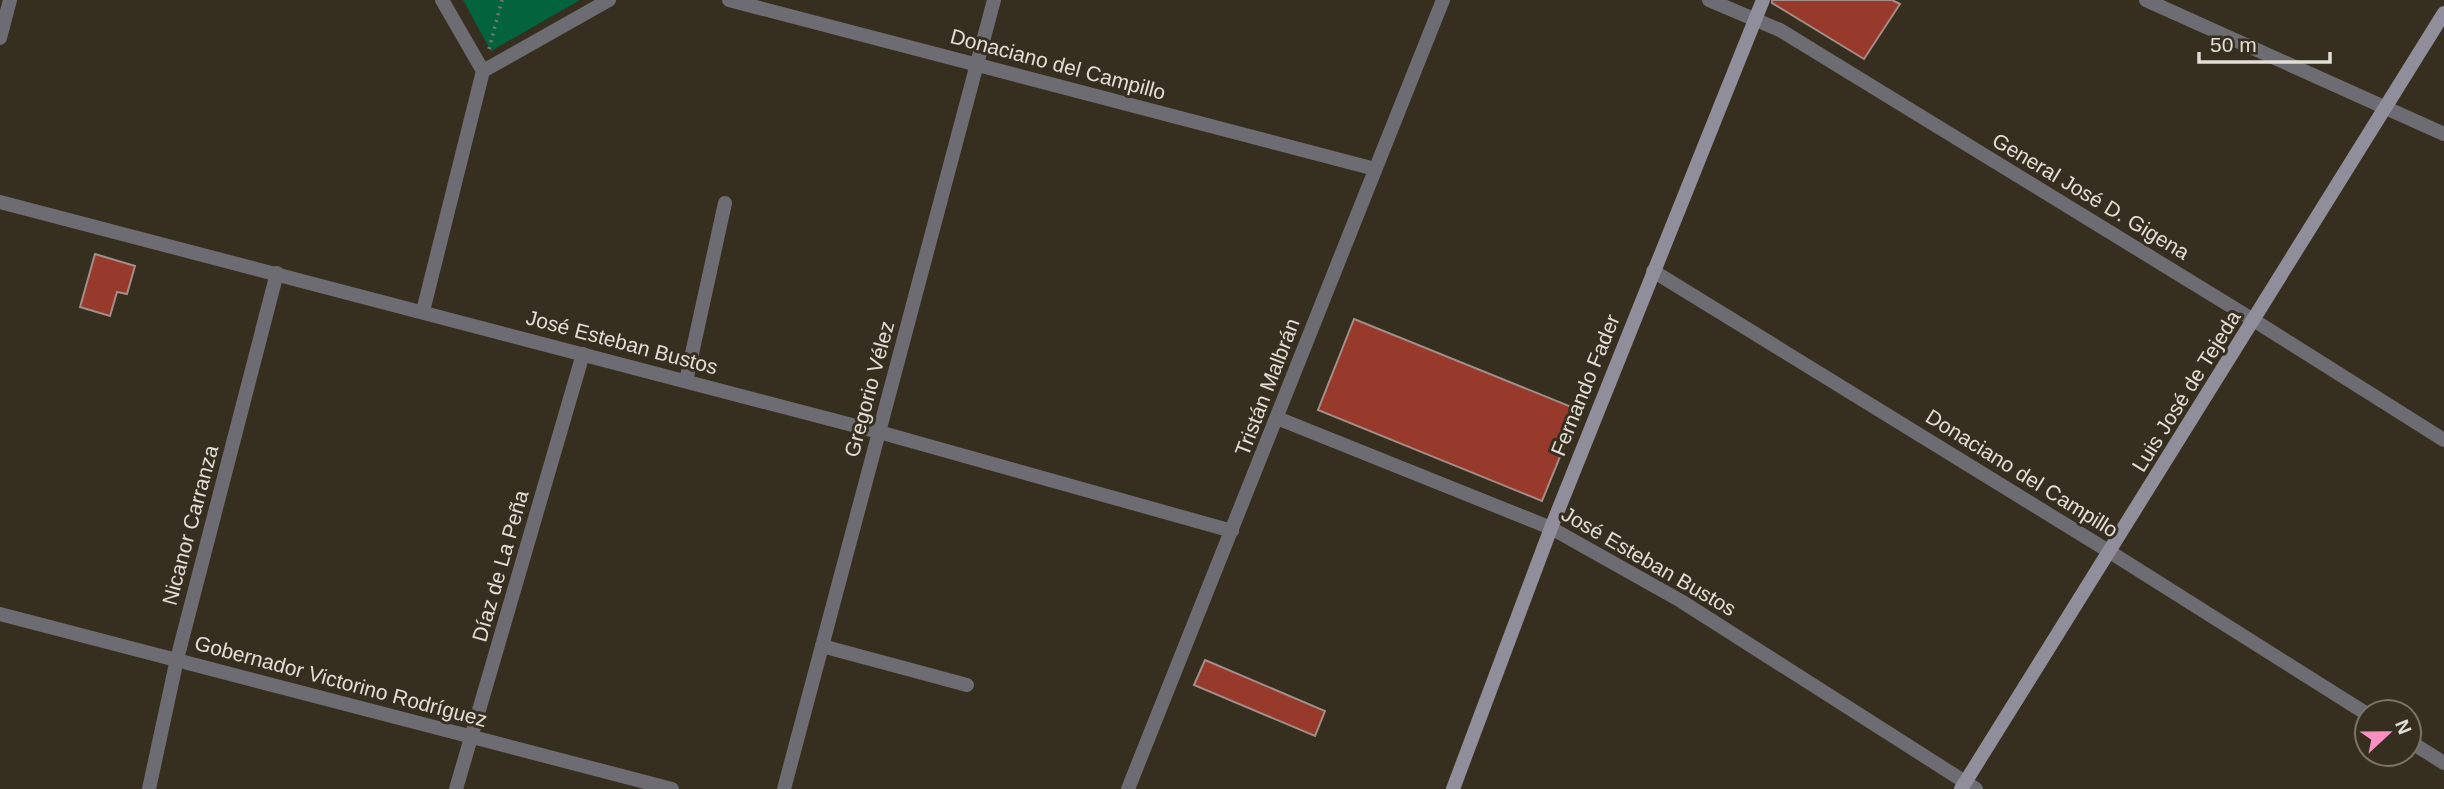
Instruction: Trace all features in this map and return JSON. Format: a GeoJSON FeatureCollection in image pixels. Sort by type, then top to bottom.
{"type":"FeatureCollection","features":[{"type":"Feature","properties":{"kind":"main road","name":"Fernando Fader"},"geometry":{"type":"LineString","coordinates":[[1454,789],[1551,528],[1763,0]]}},
{"type":"Feature","properties":{"kind":"main road","name":"Luis José de Tejeda"},"geometry":{"type":"LineString","coordinates":[[1967,787],[2444,13]]}},
{"type":"Feature","properties":{"kind":"street"},"geometry":{"type":"LineString","coordinates":[[0,38],[10,0]]}},
{"type":"Feature","properties":{"kind":"street"},"geometry":{"type":"LineString","coordinates":[[423,311],[483,71],[442,0]]}},
{"type":"Feature","properties":{"kind":"street"},"geometry":{"type":"LineString","coordinates":[[483,71],[608,0]]}},
{"type":"Feature","properties":{"kind":"street","name":"Donaciano del Campillo"},"geometry":{"type":"LineString","coordinates":[[729,0],[1375,169]]}},
{"type":"Feature","properties":{"kind":"street","name":"Gregorio Vélez"},"geometry":{"type":"LineString","coordinates":[[783,789],[995,0]]}},
{"type":"Feature","properties":{"kind":"street","name":"Tristán Malbrán"},"geometry":{"type":"LineString","coordinates":[[1128,789],[1443,0]]}},
{"type":"Feature","properties":{"kind":"street","name":"General José D. Gigena"},"geometry":{"type":"LineString","coordinates":[[1709,0],[1780,30],[2444,440]]}},
{"type":"Feature","properties":{"kind":"street"},"geometry":{"type":"LineString","coordinates":[[2146,0],[2444,134]]}},
{"type":"Feature","properties":{"kind":"street","name":"José Esteban Bustos"},"geometry":{"type":"LineString","coordinates":[[0,202],[879,432],[1232,531]]}},
{"type":"Feature","properties":{"kind":"street"},"geometry":{"type":"LineString","coordinates":[[686,381],[725,203]]}},
{"type":"Feature","properties":{"kind":"street","name":"Donaciano del Campillo"},"geometry":{"type":"LineString","coordinates":[[1653,271],[2353,705]]}},
{"type":"Feature","properties":{"kind":"street","name":"Nicanor Carranza"},"geometry":{"type":"LineString","coordinates":[[149,789],[177,659],[278,273]]}},
{"type":"Feature","properties":{"kind":"street","name":"Díaz de La Peña"},"geometry":{"type":"LineString","coordinates":[[456,789],[583,354]]}},
{"type":"Feature","properties":{"kind":"street","name":"José Esteban Bustos"},"geometry":{"type":"LineString","coordinates":[[1277,418],[1551,528],[1681,601],[1967,787]]}},
{"type":"Feature","properties":{"kind":"street","name":"Gobernador Victorino Rodríguez"},"geometry":{"type":"LineString","coordinates":[[0,614],[672,789]]}},
{"type":"Feature","properties":{"kind":"street"},"geometry":{"type":"LineString","coordinates":[[822,646],[967,685]]}},
{"type":"Feature","properties":{"kind":"street"},"geometry":{"type":"LineString","coordinates":[[2423,750],[2444,763]]}},
{"type":"Feature","properties":{"kind":"path"},"geometry":{"type":"LineString","coordinates":[[483,71],[502,0]]}},
{"type":"Feature","properties":{"kind":"green space"},"geometry":{"type":"Polygon","coordinates":[[[463,0],[580,0],[491,51],[463,0]]]}},
{"type":"Feature","properties":{"kind":"building"},"geometry":{"type":"Polygon","coordinates":[[[1772,0],[1892,0],[1900,4],[1864,59],[1772,3],[1772,0]]]}},
{"type":"Feature","properties":{"kind":"building"},"geometry":{"type":"Polygon","coordinates":[[[95,254],[135,266],[127,294],[117,292],[110,316],[80,307],[95,254]]]}},
{"type":"Feature","properties":{"kind":"building"},"geometry":{"type":"Polygon","coordinates":[[[1354,319],[1579,410],[1542,501],[1318,410],[1354,319]]]}},
{"type":"Feature","properties":{"kind":"building"},"geometry":{"type":"Polygon","coordinates":[[[1205,660],[1325,711],[1315,736],[1194,685],[1205,660]]]}}]}
